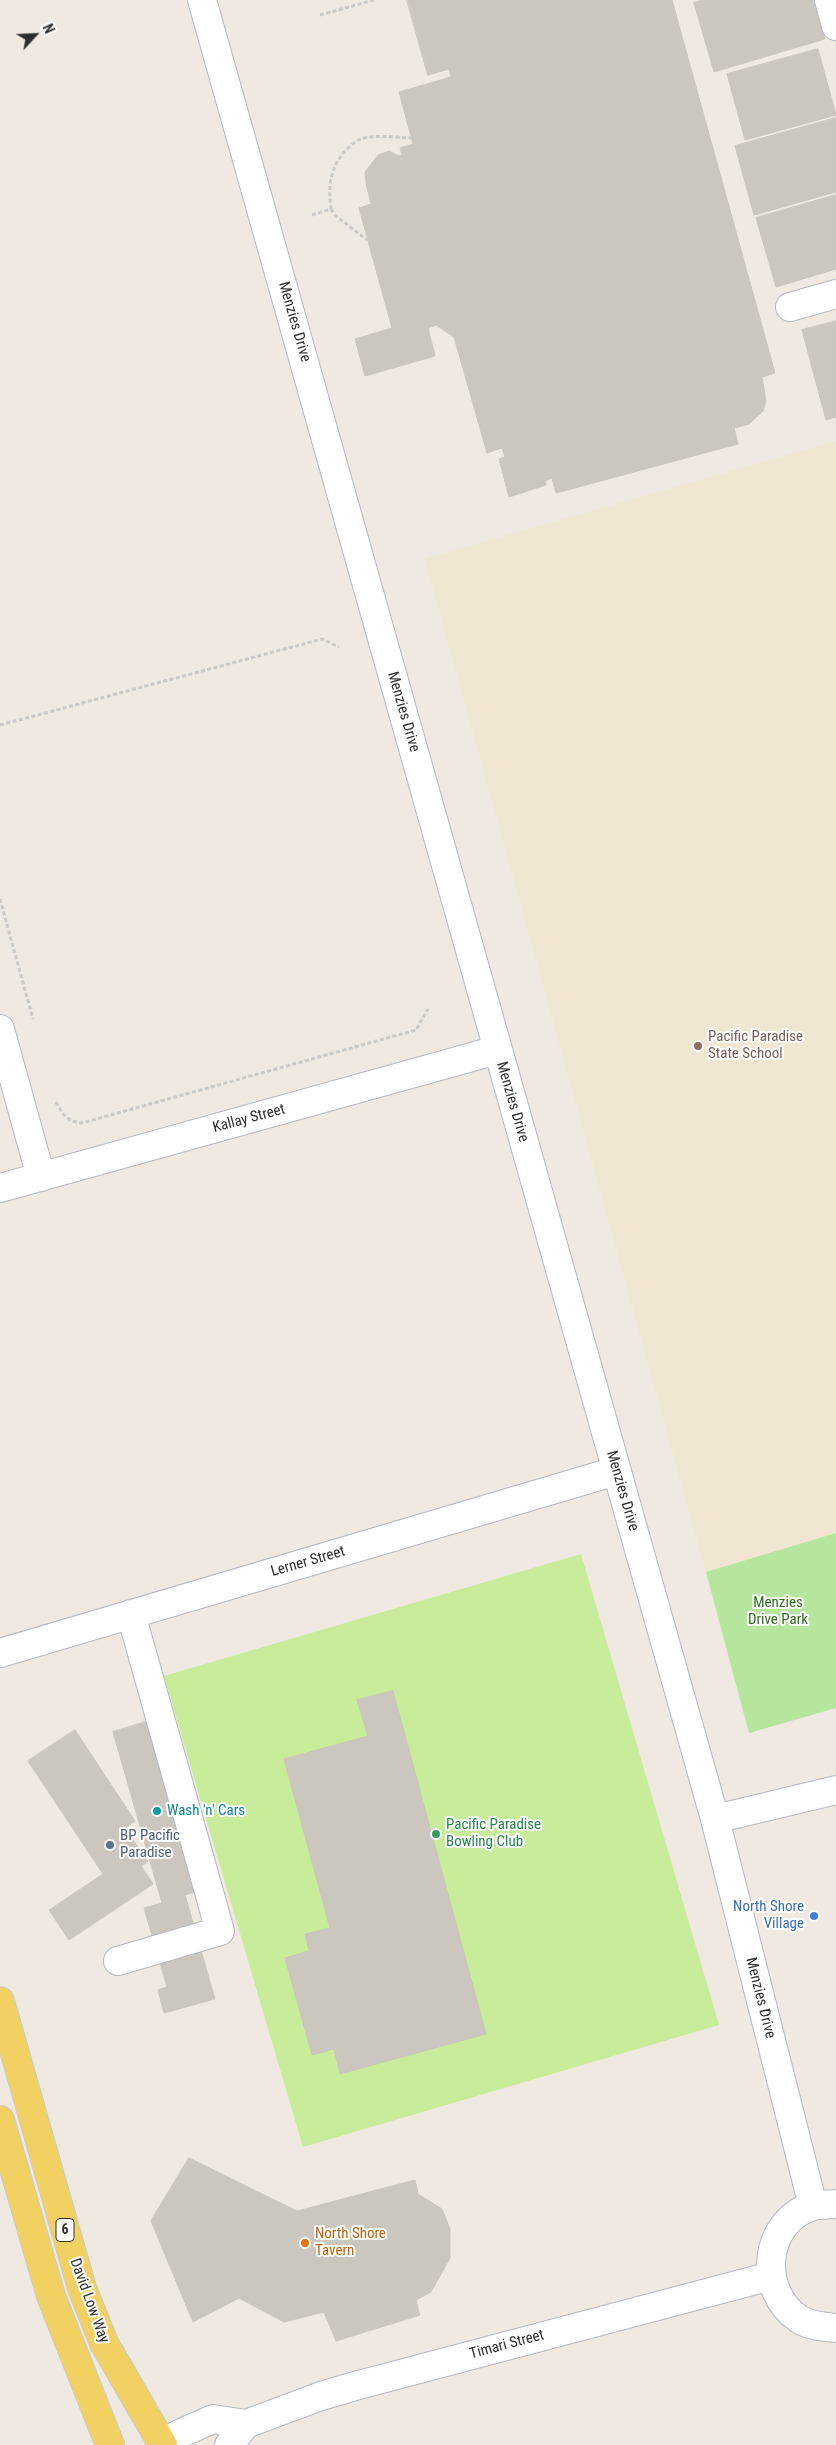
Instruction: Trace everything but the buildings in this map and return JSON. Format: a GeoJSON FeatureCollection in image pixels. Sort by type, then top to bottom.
{"type":"FeatureCollection","features":[{"type":"Feature","properties":{"kind":"main road","name":"David Low Way"},"geometry":{"type":"LineString","coordinates":[[0,2001],[82,2288],[104,2343],[161,2444]]}},
{"type":"Feature","properties":{"kind":"main road","name":"6"},"geometry":{"type":"LineString","coordinates":[[0,2120],[51,2296],[110,2445]]}},
{"type":"Feature","properties":{"kind":"street","name":"Menzies Drive"},"geometry":{"type":"LineString","coordinates":[[202,0],[824,2205]]}},
{"type":"Feature","properties":{"kind":"street"},"geometry":{"type":"LineString","coordinates":[[829,0],[836,26]]}},
{"type":"Feature","properties":{"kind":"street"},"geometry":{"type":"LineString","coordinates":[[790,307],[836,294]]}},
{"type":"Feature","properties":{"kind":"street"},"geometry":{"type":"LineString","coordinates":[[0,1029],[41,1177]]}},
{"type":"Feature","properties":{"kind":"street","name":"Kallay Street"},"geometry":{"type":"LineString","coordinates":[[0,1188],[497,1050]]}},
{"type":"Feature","properties":{"kind":"street","name":"Lerner Street"},"geometry":{"type":"LineString","coordinates":[[0,1653],[616,1471]]}},
{"type":"Feature","properties":{"kind":"street"},"geometry":{"type":"LineString","coordinates":[[118,1961],[220,1931],[131,1614]]}},
{"type":"Feature","properties":{"kind":"street"},"geometry":{"type":"LineString","coordinates":[[715,1819],[836,1790]]}},
{"type":"Feature","properties":{"kind":"street"},"geometry":{"type":"LineString","coordinates":[[824,2205],[792,2218],[778,2235],[771,2254],[771,2276],[774,2288],[786,2307],[800,2319],[820,2327],[836,2328]]}},
{"type":"Feature","properties":{"kind":"street","name":"Timari Street"},"geometry":{"type":"LineString","coordinates":[[161,2444],[213,2419],[251,2434],[329,2393],[771,2276]]}},
{"type":"Feature","properties":{"kind":"street"},"geometry":{"type":"LineString","coordinates":[[229,2445],[251,2434]]}},
{"type":"Feature","properties":{"kind":"path"},"geometry":{"type":"LineString","coordinates":[[320,15],[374,0]]}},
{"type":"Feature","properties":{"kind":"path"},"geometry":{"type":"LineString","coordinates":[[368,240],[336,216],[331,209],[329,185],[332,171],[337,160],[355,142],[363,138],[411,138]]}},
{"type":"Feature","properties":{"kind":"path"},"geometry":{"type":"LineString","coordinates":[[312,215],[331,209]]}},
{"type":"Feature","properties":{"kind":"path"},"geometry":{"type":"LineString","coordinates":[[0,725],[322,639],[339,647]]}},
{"type":"Feature","properties":{"kind":"path"},"geometry":{"type":"LineString","coordinates":[[0,899],[34,1024]]}},
{"type":"Feature","properties":{"kind":"path"},"geometry":{"type":"LineString","coordinates":[[55,1101],[61,1114],[73,1122],[82,1123],[416,1030],[428,1009]]}},
{"type":"Feature","properties":{"kind":"shaded area","name":"Pacific Paradise State School"},"geometry":{"type":"Polygon","coordinates":[[[836,441],[836,1533],[706,1572],[425,559],[836,441]]]}},
{"type":"Feature","properties":{"kind":"green space","name":"Menzies Drive Park"},"geometry":{"type":"Polygon","coordinates":[[[836,1533],[836,1708],[749,1733],[706,1572],[836,1533]]]}},
{"type":"Feature","properties":{"kind":"green space","name":"Pacific Paradise Bowling Club"},"geometry":{"type":"Polygon","coordinates":[[[581,1554],[719,2025],[303,2147],[164,1676],[581,1554]]]}},
{"type":"Feature","properties":{"kind":"place","name":"Pacific Paradise State School"},"geometry":{"type":"Point","coordinates":[698,1046]}},
{"type":"Feature","properties":{"kind":"place","name":"Wash 'n' Cars"},"geometry":{"type":"Point","coordinates":[157,1811]}},
{"type":"Feature","properties":{"kind":"place","name":"Pacific Paradise Bowling Club"},"geometry":{"type":"Point","coordinates":[436,1834]}},
{"type":"Feature","properties":{"kind":"place","name":"BP Pacific Paradise"},"geometry":{"type":"Point","coordinates":[110,1845]}},
{"type":"Feature","properties":{"kind":"place","name":"North Shore Village"},"geometry":{"type":"Point","coordinates":[814,1916]}},
{"type":"Feature","properties":{"kind":"place","name":"North Shore Tavern"},"geometry":{"type":"Point","coordinates":[305,2243]}}]}
